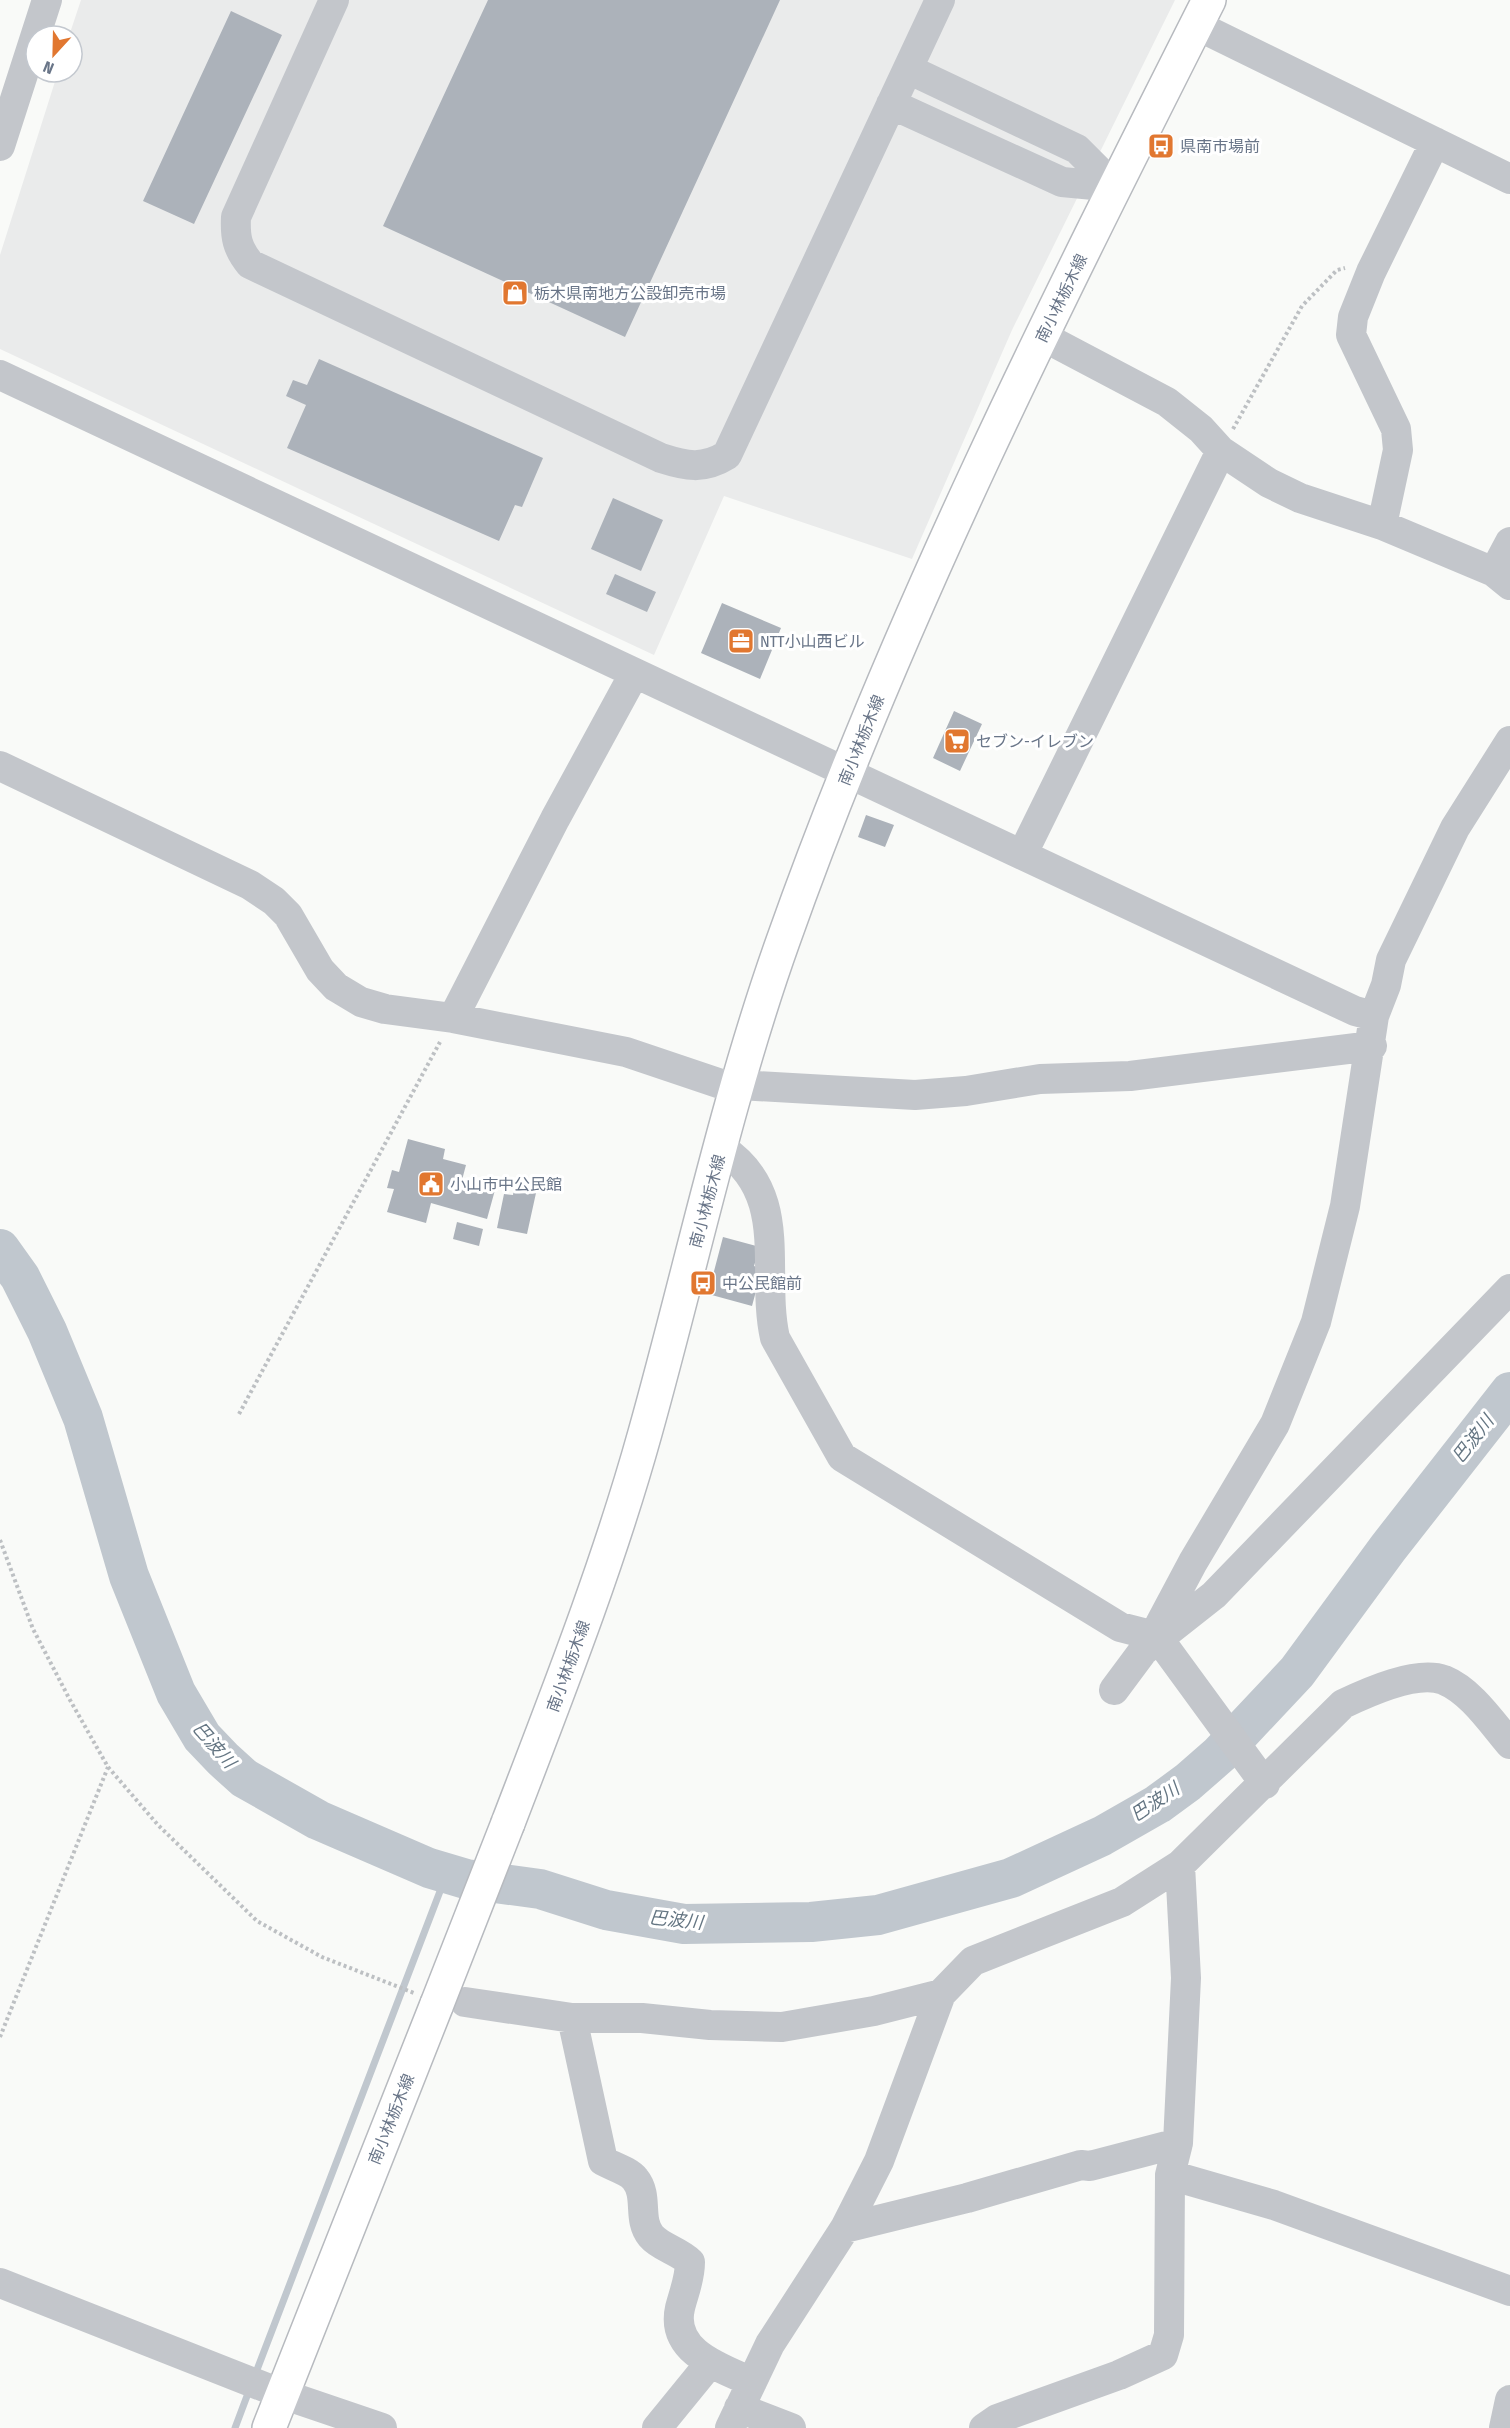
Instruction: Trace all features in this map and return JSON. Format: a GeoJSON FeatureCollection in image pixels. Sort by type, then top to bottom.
{"type":"FeatureCollection","features":[{"type":"Feature","properties":{"kind":"main road","name":"南小林栃木線"},"geometry":{"type":"LineString","coordinates":[[269,2428],[440,2000],[567,1671],[644,1437],[737,1085],[781,946],[847,774],[918,605],[1042,336],[1203,13]]}},
{"type":"Feature","properties":{"kind":"street"},"geometry":{"type":"LineString","coordinates":[[0,146],[47,0]]}},
{"type":"Feature","properties":{"kind":"street"},"geometry":{"type":"LineString","coordinates":[[334,0],[236,217],[235,235],[239,250],[244,257],[250,264],[661,458],[699,467],[714,463],[727,455],[940,0]]}},
{"type":"Feature","properties":{"kind":"street"},"geometry":{"type":"LineString","coordinates":[[1203,13],[1435,142],[1510,178]]}},
{"type":"Feature","properties":{"kind":"street"},"geometry":{"type":"LineString","coordinates":[[908,69],[1077,149],[1115,188]]}},
{"type":"Feature","properties":{"kind":"street"},"geometry":{"type":"LineString","coordinates":[[891,104],[1062,182],[1115,188]]}},
{"type":"Feature","properties":{"kind":"street"},"geometry":{"type":"LineString","coordinates":[[1382,525],[1398,450],[1396,429],[1351,335],[1353,317],[1371,272],[1435,142]]}},
{"type":"Feature","properties":{"kind":"street"},"geometry":{"type":"LineString","coordinates":[[1042,336],[1167,402],[1201,429],[1221,451],[1282,490],[1382,525],[1502,579],[1510,542]]}},
{"type":"Feature","properties":{"kind":"street"},"geometry":{"type":"LineString","coordinates":[[0,375],[847,774],[1023,853],[1355,1011],[1374,1016]]}},
{"type":"Feature","properties":{"kind":"street"},"geometry":{"type":"LineString","coordinates":[[1023,853],[1221,451]]}},
{"type":"Feature","properties":{"kind":"street"},"geometry":{"type":"LineString","coordinates":[[453,1018],[555,819],[634,674]]}},
{"type":"Feature","properties":{"kind":"street"},"geometry":{"type":"LineString","coordinates":[[1261,1779],[1163,1643],[1160,1624],[1192,1562],[1275,1424],[1316,1322],[1345,1206],[1372,1046],[1374,1016],[1386,985],[1391,960],[1455,828],[1510,741]]}},
{"type":"Feature","properties":{"kind":"street"},"geometry":{"type":"LineString","coordinates":[[0,766],[250,885],[274,900],[288,915],[320,970],[336,987],[361,1002],[385,1010],[453,1018],[626,1052],[671,1065],[707,1081],[737,1085],[915,1095],[966,1091],[1040,1079],[1130,1076],[1372,1046]]}},
{"type":"Feature","properties":{"kind":"street"},"geometry":{"type":"LineString","coordinates":[[721,1148],[735,1157],[746,1169],[768,1218],[771,1239],[771,1321],[775,1338],[842,1457],[1120,1627],[1163,1643]]}},
{"type":"Feature","properties":{"kind":"street"},"geometry":{"type":"LineString","coordinates":[[1114,1690],[1143,1651],[1163,1643],[1214,1595],[1510,1288]]}},
{"type":"Feature","properties":{"kind":"street"},"geometry":{"type":"LineString","coordinates":[[740,2406],[770,2344],[845,2228],[879,2161],[941,1994],[973,1961],[1122,1902],[1180,1866],[1261,1779],[1343,1704],[1418,1677],[1443,1680],[1465,1694],[1510,1744]]}},
{"type":"Feature","properties":{"kind":"street"},"geometry":{"type":"LineString","coordinates":[[984,2428],[997,2419],[1119,2375],[1163,2355],[1169,2335],[1170,2175],[1178,2143],[1186,1978],[1180,1866]]}},
{"type":"Feature","properties":{"kind":"street"},"geometry":{"type":"LineString","coordinates":[[440,2000],[572,2018],[642,2018],[710,2025],[782,2027],[874,2011],[941,1994]]}},
{"type":"Feature","properties":{"kind":"street"},"geometry":{"type":"LineString","coordinates":[[572,2018],[603,2161],[634,2178],[642,2192],[643,2223],[652,2238],[682,2254],[690,2262],[690,2276],[679,2311],[682,2336],[689,2347],[710,2363],[740,2406],[791,2428]]}},
{"type":"Feature","properties":{"kind":"street"},"geometry":{"type":"LineString","coordinates":[[845,2228],[967,2198],[1081,2165],[1090,2166],[1178,2143]]}},
{"type":"Feature","properties":{"kind":"street"},"geometry":{"type":"LineString","coordinates":[[1170,2175],[1274,2205],[1510,2292]]}},
{"type":"Feature","properties":{"kind":"street"},"geometry":{"type":"LineString","coordinates":[[0,2283],[282,2394],[382,2428]]}},
{"type":"Feature","properties":{"kind":"street"},"geometry":{"type":"LineString","coordinates":[[657,2428],[710,2363]]}},
{"type":"Feature","properties":{"kind":"street"},"geometry":{"type":"LineString","coordinates":[[1504,2428],[1510,2400]]}},
{"type":"Feature","properties":{"kind":"path"},"geometry":{"type":"LineString","coordinates":[[1221,451],[1277,348],[1316,289],[1337,270],[1352,267],[1371,272]]}},
{"type":"Feature","properties":{"kind":"path"},"geometry":{"type":"LineString","coordinates":[[239,1414],[453,1018]]}},
{"type":"Feature","properties":{"kind":"path"},"geometry":{"type":"LineString","coordinates":[[0,1540],[33,1629],[108,1767],[158,1825],[257,1920],[322,1957],[440,2000]]}},
{"type":"Feature","properties":{"kind":"path"},"geometry":{"type":"LineString","coordinates":[[0,2037],[108,1767]]}},
{"type":"Feature","properties":{"kind":"shaded area","name":"栃木県南地方公設卸売市場"},"geometry":{"type":"Polygon","coordinates":[[[81,0],[1175,0],[1012,330],[912,559],[724,496],[654,655],[0,349],[0,255],[54,84],[84,84],[84,24],[73,24],[81,0]]]}},
{"type":"Feature","properties":{"kind":"building"},"geometry":{"type":"Polygon","coordinates":[[[488,0],[780,0],[625,337],[383,226],[488,0]]]}},
{"type":"Feature","properties":{"kind":"building"},"geometry":{"type":"Polygon","coordinates":[[[231,11],[282,35],[194,224],[143,201],[231,11]]]}},
{"type":"Feature","properties":{"kind":"building"},"geometry":{"type":"Polygon","coordinates":[[[319,359],[543,458],[522,507],[515,505],[499,541],[287,448],[306,405],[286,396],[293,380],[307,385],[319,359]]]}},
{"type":"Feature","properties":{"kind":"building"},"geometry":{"type":"Polygon","coordinates":[[[613,498],[663,520],[641,571],[591,549],[613,498]]]}},
{"type":"Feature","properties":{"kind":"building"},"geometry":{"type":"Polygon","coordinates":[[[615,574],[656,592],[647,612],[606,594],[615,574]]]}},
{"type":"Feature","properties":{"kind":"building","name":"NTT小山西ビル"},"geometry":{"type":"Polygon","coordinates":[[[722,603],[781,628],[760,679],[701,653],[722,603]]]}},
{"type":"Feature","properties":{"kind":"building","name":"セブン-イレブン"},"geometry":{"type":"Polygon","coordinates":[[[954,711],[982,724],[960,771],[933,758],[954,711]]]}},
{"type":"Feature","properties":{"kind":"building"},"geometry":{"type":"Polygon","coordinates":[[[866,815],[894,825],[885,847],[858,837],[866,815]]]}},
{"type":"Feature","properties":{"kind":"building","name":"小山市中公民館"},"geometry":{"type":"Polygon","coordinates":[[[408,1139],[445,1149],[443,1159],[466,1165],[462,1180],[495,1190],[487,1219],[431,1203],[426,1223],[387,1212],[394,1189],[387,1188],[392,1170],[399,1172],[408,1139]]]}},
{"type":"Feature","properties":{"kind":"building"},"geometry":{"type":"Polygon","coordinates":[[[514,1188],[536,1193],[527,1234],[497,1228],[504,1194],[513,1195],[514,1188]]]}},
{"type":"Feature","properties":{"kind":"building"},"geometry":{"type":"Polygon","coordinates":[[[457,1222],[483,1229],[479,1246],[453,1239],[457,1222]]]}},
{"type":"Feature","properties":{"kind":"building"},"geometry":{"type":"Polygon","coordinates":[[[723,1237],[760,1247],[754,1266],[762,1269],[752,1306],[708,1294],[723,1237]]]}},
{"type":"Feature","properties":{"kind":"waterway","name":"巴波川"},"geometry":{"type":"LineString","coordinates":[[0,1249],[20,1277],[47,1331],[83,1418],[129,1576],[176,1693],[202,1737],[223,1759],[244,1778],[318,1820],[429,1868],[466,1879],[540,1889],[606,1910],[684,1924],[811,1922],[878,1915],[1011,1878],[1102,1836],[1158,1804],[1220,1754],[1297,1672],[1388,1548],[1510,1392]]}},
{"type":"Feature","properties":{"kind":"waterway"},"geometry":{"type":"LineString","coordinates":[[255,2375],[447,1873]]}},
{"type":"Feature","properties":{"kind":"waterway"},"geometry":{"type":"LineString","coordinates":[[235,2428],[250,2388]]}},
{"type":"Feature","properties":{"kind":"place","name":"県南市場前"},"geometry":{"type":"Point","coordinates":[1161,146]}},
{"type":"Feature","properties":{"kind":"place","name":"栃木県南地方公設卸売市場"},"geometry":{"type":"Point","coordinates":[515,293]}},
{"type":"Feature","properties":{"kind":"place","name":"NTT小山西ビル"},"geometry":{"type":"Point","coordinates":[741,641]}},
{"type":"Feature","properties":{"kind":"place","name":"セブン-イレブン"},"geometry":{"type":"Point","coordinates":[957,741]}},
{"type":"Feature","properties":{"kind":"place","name":"小山市中公民館"},"geometry":{"type":"Point","coordinates":[431,1184]}},
{"type":"Feature","properties":{"kind":"place","name":"中公民館前"},"geometry":{"type":"Point","coordinates":[703,1283]}}]}
